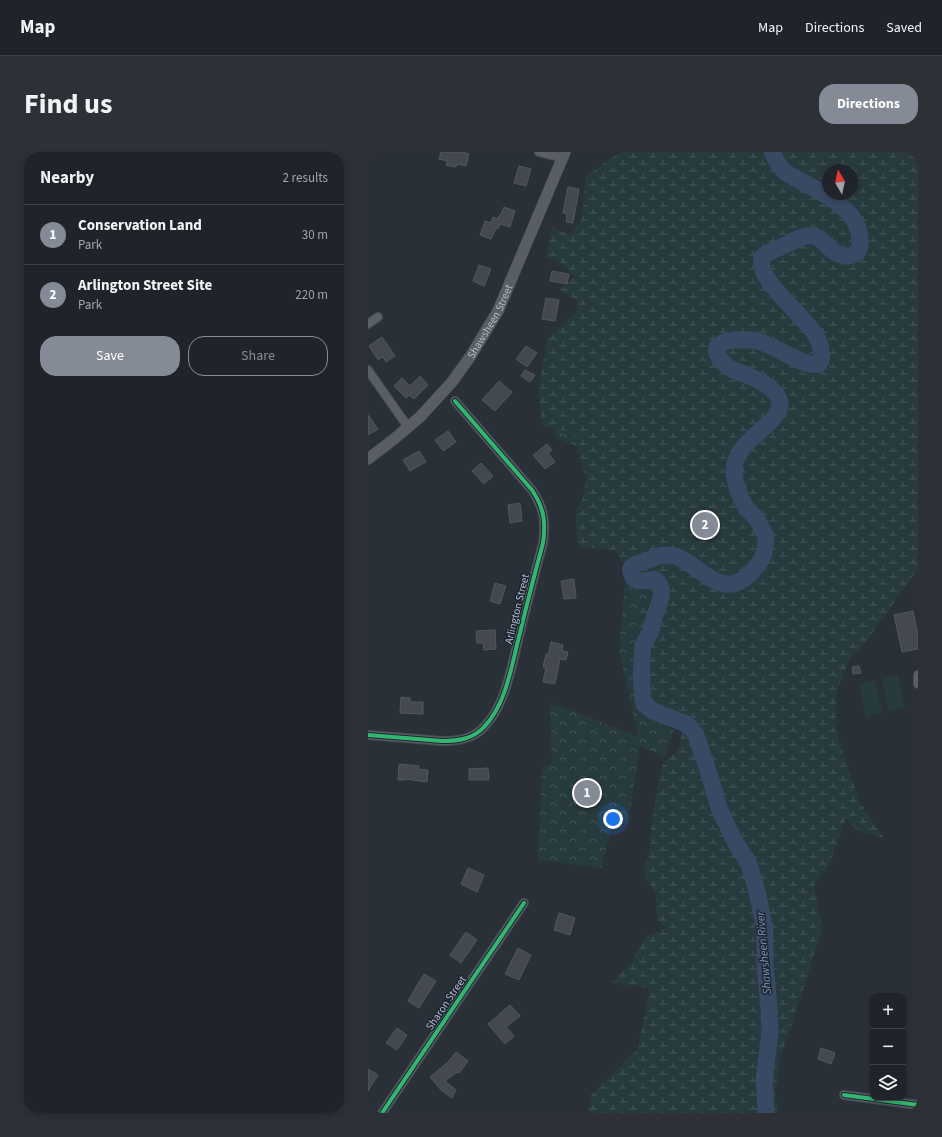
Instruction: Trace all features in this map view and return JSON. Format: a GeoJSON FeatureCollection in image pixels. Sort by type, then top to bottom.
{"type":"FeatureCollection","features":[{"type":"Feature","properties":{"kind":"main road","name":"Shawsheen Street"},"geometry":{"type":"LineString","coordinates":[[368,459],[408,427],[431,405],[462,370],[498,311],[563,155]]}},
{"type":"Feature","properties":{"kind":"street"},"geometry":{"type":"LineString","coordinates":[[539,152],[563,155]]}},
{"type":"Feature","properties":{"kind":"street"},"geometry":{"type":"LineString","coordinates":[[368,324],[378,317]]}},
{"type":"Feature","properties":{"kind":"street"},"geometry":{"type":"LineString","coordinates":[[368,370],[408,427]]}},
{"type":"Feature","properties":{"kind":"street","name":"Arlington Street"},"geometry":{"type":"LineString","coordinates":[[368,735],[442,741],[454,741],[466,738],[476,734],[492,718],[498,707],[507,682],[543,543],[545,531],[542,509],[532,490],[455,402]]}},
{"type":"Feature","properties":{"kind":"street"},"geometry":{"type":"LineString","coordinates":[[918,675],[918,684]]}},
{"type":"Feature","properties":{"kind":"street","name":"Sharon Street"},"geometry":{"type":"LineString","coordinates":[[382,1113],[524,904]]}},
{"type":"Feature","properties":{"kind":"street"},"geometry":{"type":"LineString","coordinates":[[844,1095],[918,1105]]}},
{"type":"Feature","properties":{"kind":"green space"},"geometry":{"type":"Polygon","coordinates":[[[620,152],[918,152],[918,569],[870,636],[850,659],[836,692],[836,730],[859,801],[884,838],[856,830],[846,818],[830,862],[814,886],[822,928],[780,1059],[775,1093],[779,1113],[588,1113],[591,1095],[638,1048],[650,989],[612,982],[630,964],[647,936],[666,928],[657,919],[656,895],[643,872],[650,848],[652,822],[663,764],[680,748],[681,731],[663,721],[644,714],[633,682],[640,611],[652,590],[664,586],[673,587],[622,562],[615,550],[578,547],[576,511],[583,498],[586,477],[573,433],[541,425],[539,385],[548,338],[577,311],[578,301],[560,290],[574,277],[562,263],[545,257],[553,227],[570,236],[582,219],[586,176],[620,152]]]}},
{"type":"Feature","properties":{"kind":"green space"},"geometry":{"type":"Polygon","coordinates":[[[557,336],[734,350],[734,361],[776,384],[780,391],[780,426],[760,443],[748,462],[744,492],[754,558],[742,580],[722,581],[689,562],[659,562],[655,577],[677,588],[681,607],[661,636],[666,703],[676,711],[676,723],[665,757],[640,746],[628,824],[614,818],[601,868],[538,860],[542,769],[552,762],[550,703],[638,737],[619,651],[625,580],[683,488],[556,438],[544,386],[557,336]]]}},
{"type":"Feature","properties":{"kind":"green space"},"geometry":{"type":"Polygon","coordinates":[[[898,675],[905,708],[889,711],[882,679],[898,675]]]}},
{"type":"Feature","properties":{"kind":"green space"},"geometry":{"type":"Polygon","coordinates":[[[875,680],[882,713],[866,717],[859,684],[875,680]]]}},
{"type":"Feature","properties":{"kind":"building"},"geometry":{"type":"Polygon","coordinates":[[[441,152],[462,152],[469,154],[466,166],[457,164],[456,167],[446,165],[447,161],[439,159],[441,152]]]}},
{"type":"Feature","properties":{"kind":"building"},"geometry":{"type":"Polygon","coordinates":[[[519,166],[531,169],[526,186],[514,183],[519,166]]]}},
{"type":"Feature","properties":{"kind":"building"},"geometry":{"type":"Polygon","coordinates":[[[568,187],[579,189],[573,223],[566,222],[567,214],[563,213],[568,187]]]}},
{"type":"Feature","properties":{"kind":"building"},"geometry":{"type":"Polygon","coordinates":[[[504,207],[515,211],[510,227],[500,224],[498,229],[496,228],[491,239],[480,235],[485,221],[491,223],[493,217],[498,219],[504,207]]]}},
{"type":"Feature","properties":{"kind":"building"},"geometry":{"type":"Polygon","coordinates":[[[479,265],[491,269],[484,286],[473,281],[479,265]]]}},
{"type":"Feature","properties":{"kind":"building"},"geometry":{"type":"Polygon","coordinates":[[[552,271],[569,274],[567,284],[550,281],[552,271]]]}},
{"type":"Feature","properties":{"kind":"building"},"geometry":{"type":"Polygon","coordinates":[[[546,298],[559,300],[555,321],[542,319],[546,298]]]}},
{"type":"Feature","properties":{"kind":"building"},"geometry":{"type":"Polygon","coordinates":[[[382,337],[395,356],[386,362],[383,357],[378,360],[369,346],[382,337]]]}},
{"type":"Feature","properties":{"kind":"building"},"geometry":{"type":"Polygon","coordinates":[[[526,346],[537,353],[527,367],[516,359],[526,346]]]}},
{"type":"Feature","properties":{"kind":"building"},"geometry":{"type":"Polygon","coordinates":[[[525,370],[535,375],[530,382],[521,376],[525,370]]]}},
{"type":"Feature","properties":{"kind":"building"},"geometry":{"type":"Polygon","coordinates":[[[420,376],[428,385],[414,399],[409,395],[406,398],[394,386],[402,378],[410,386],[420,376]]]}},
{"type":"Feature","properties":{"kind":"building"},"geometry":{"type":"Polygon","coordinates":[[[499,381],[512,392],[495,411],[482,400],[499,381]]]}},
{"type":"Feature","properties":{"kind":"building"},"geometry":{"type":"Polygon","coordinates":[[[368,415],[378,429],[368,435],[368,415]]]}},
{"type":"Feature","properties":{"kind":"building"},"geometry":{"type":"Polygon","coordinates":[[[448,431],[456,442],[443,451],[435,440],[448,431]]]}},
{"type":"Feature","properties":{"kind":"building"},"geometry":{"type":"Polygon","coordinates":[[[547,444],[552,450],[548,453],[555,462],[545,469],[533,455],[547,444]]]}},
{"type":"Feature","properties":{"kind":"building"},"geometry":{"type":"Polygon","coordinates":[[[419,451],[426,462],[410,471],[403,460],[419,451]]]}},
{"type":"Feature","properties":{"kind":"building"},"geometry":{"type":"Polygon","coordinates":[[[481,463],[493,476],[484,484],[472,471],[481,463]]]}},
{"type":"Feature","properties":{"kind":"building"},"geometry":{"type":"Polygon","coordinates":[[[520,503],[522,521],[510,523],[508,505],[520,503]]]}},
{"type":"Feature","properties":{"kind":"building"},"geometry":{"type":"Polygon","coordinates":[[[574,579],[576,598],[564,599],[561,581],[574,579]]]}},
{"type":"Feature","properties":{"kind":"building"},"geometry":{"type":"Polygon","coordinates":[[[495,583],[506,586],[500,604],[490,601],[495,583]]]}},
{"type":"Feature","properties":{"kind":"building"},"geometry":{"type":"Polygon","coordinates":[[[913,611],[918,635],[918,649],[902,652],[894,615],[913,611]]]}},
{"type":"Feature","properties":{"kind":"building"},"geometry":{"type":"Polygon","coordinates":[[[495,630],[496,649],[484,650],[483,643],[477,643],[476,631],[495,630]]]}},
{"type":"Feature","properties":{"kind":"building"},"geometry":{"type":"Polygon","coordinates":[[[551,642],[563,645],[562,651],[568,652],[566,660],[560,659],[555,684],[543,682],[546,667],[543,667],[551,642]]]}},
{"type":"Feature","properties":{"kind":"building"},"geometry":{"type":"Polygon","coordinates":[[[859,666],[861,673],[853,674],[852,667],[859,666]]]}},
{"type":"Feature","properties":{"kind":"building"},"geometry":{"type":"Polygon","coordinates":[[[401,697],[410,698],[410,702],[423,702],[423,714],[400,713],[401,697]]]}},
{"type":"Feature","properties":{"kind":"building"},"geometry":{"type":"Polygon","coordinates":[[[399,764],[419,766],[418,769],[428,770],[427,782],[405,779],[398,780],[399,764]]]}},
{"type":"Feature","properties":{"kind":"building"},"geometry":{"type":"Polygon","coordinates":[[[488,768],[489,780],[469,780],[469,769],[488,768]]]}},
{"type":"Feature","properties":{"kind":"building"},"geometry":{"type":"Polygon","coordinates":[[[468,868],[484,875],[477,892],[461,884],[468,868]]]}},
{"type":"Feature","properties":{"kind":"building"},"geometry":{"type":"Polygon","coordinates":[[[559,913],[575,918],[570,935],[554,930],[559,913]]]}},
{"type":"Feature","properties":{"kind":"building"},"geometry":{"type":"Polygon","coordinates":[[[466,932],[477,940],[461,963],[450,955],[466,932]]]}},
{"type":"Feature","properties":{"kind":"building"},"geometry":{"type":"Polygon","coordinates":[[[518,948],[531,955],[519,980],[505,974],[518,948]]]}},
{"type":"Feature","properties":{"kind":"building"},"geometry":{"type":"Polygon","coordinates":[[[424,974],[436,981],[419,1008],[408,1001],[424,974]]]}},
{"type":"Feature","properties":{"kind":"building"},"geometry":{"type":"Polygon","coordinates":[[[510,1005],[520,1016],[506,1027],[514,1036],[505,1044],[488,1024],[510,1005]]]}},
{"type":"Feature","properties":{"kind":"building"},"geometry":{"type":"Polygon","coordinates":[[[397,1028],[407,1035],[397,1050],[386,1043],[397,1028]]]}},
{"type":"Feature","properties":{"kind":"building"},"geometry":{"type":"Polygon","coordinates":[[[821,1048],[835,1053],[831,1064],[818,1059],[821,1048]]]}},
{"type":"Feature","properties":{"kind":"building"},"geometry":{"type":"Polygon","coordinates":[[[456,1052],[468,1061],[459,1073],[457,1072],[445,1081],[456,1090],[452,1098],[441,1090],[430,1077],[448,1062],[456,1052]]]}},
{"type":"Feature","properties":{"kind":"building"},"geometry":{"type":"Polygon","coordinates":[[[368,1069],[378,1075],[368,1091],[368,1069]]]}},
{"type":"Feature","properties":{"kind":"waterway","name":"Shawsheen River"},"geometry":{"type":"LineString","coordinates":[[766,1113],[764,1080],[770,1033],[765,965],[765,932],[758,895],[749,864],[734,840],[719,808],[696,735],[690,727],[684,723],[653,711],[644,704],[641,670],[643,648],[644,643],[650,633],[662,592],[661,587],[654,579],[642,581],[636,580],[632,576],[631,568],[637,564],[658,556],[671,555],[683,559],[716,581],[725,584],[733,584],[742,580],[751,573],[762,558],[766,538],[758,521],[743,502],[738,491],[734,470],[736,459],[741,450],[774,418],[779,411],[780,403],[778,396],[766,385],[729,368],[720,359],[716,350],[718,346],[729,341],[752,340],[764,343],[806,363],[813,365],[819,364],[822,356],[819,341],[813,331],[774,288],[762,267],[762,257],[798,238],[808,236],[819,238],[835,252],[844,256],[855,254],[859,250],[860,245],[858,229],[846,210],[837,202],[786,173],[772,152]]}},
{"type":"Feature","properties":{"kind":"cycle path"},"geometry":{"type":"LineString","coordinates":[[368,735],[442,741],[459,740],[470,737],[480,731],[492,718],[508,682],[543,543],[544,522],[542,509],[532,490],[455,401]]}},
{"type":"Feature","properties":{"kind":"cycle path"},"geometry":{"type":"LineString","coordinates":[[382,1113],[524,903]]}},
{"type":"Feature","properties":{"kind":"cycle path"},"geometry":{"type":"LineString","coordinates":[[844,1095],[918,1105]]}},
{"type":"Feature","properties":{"kind":"place","name":"Arlington Street Site"},"geometry":{"type":"Point","coordinates":[705,525]}},
{"type":"Feature","properties":{"kind":"place","name":"Conservation Land"},"geometry":{"type":"Point","coordinates":[587,793]}}]}
